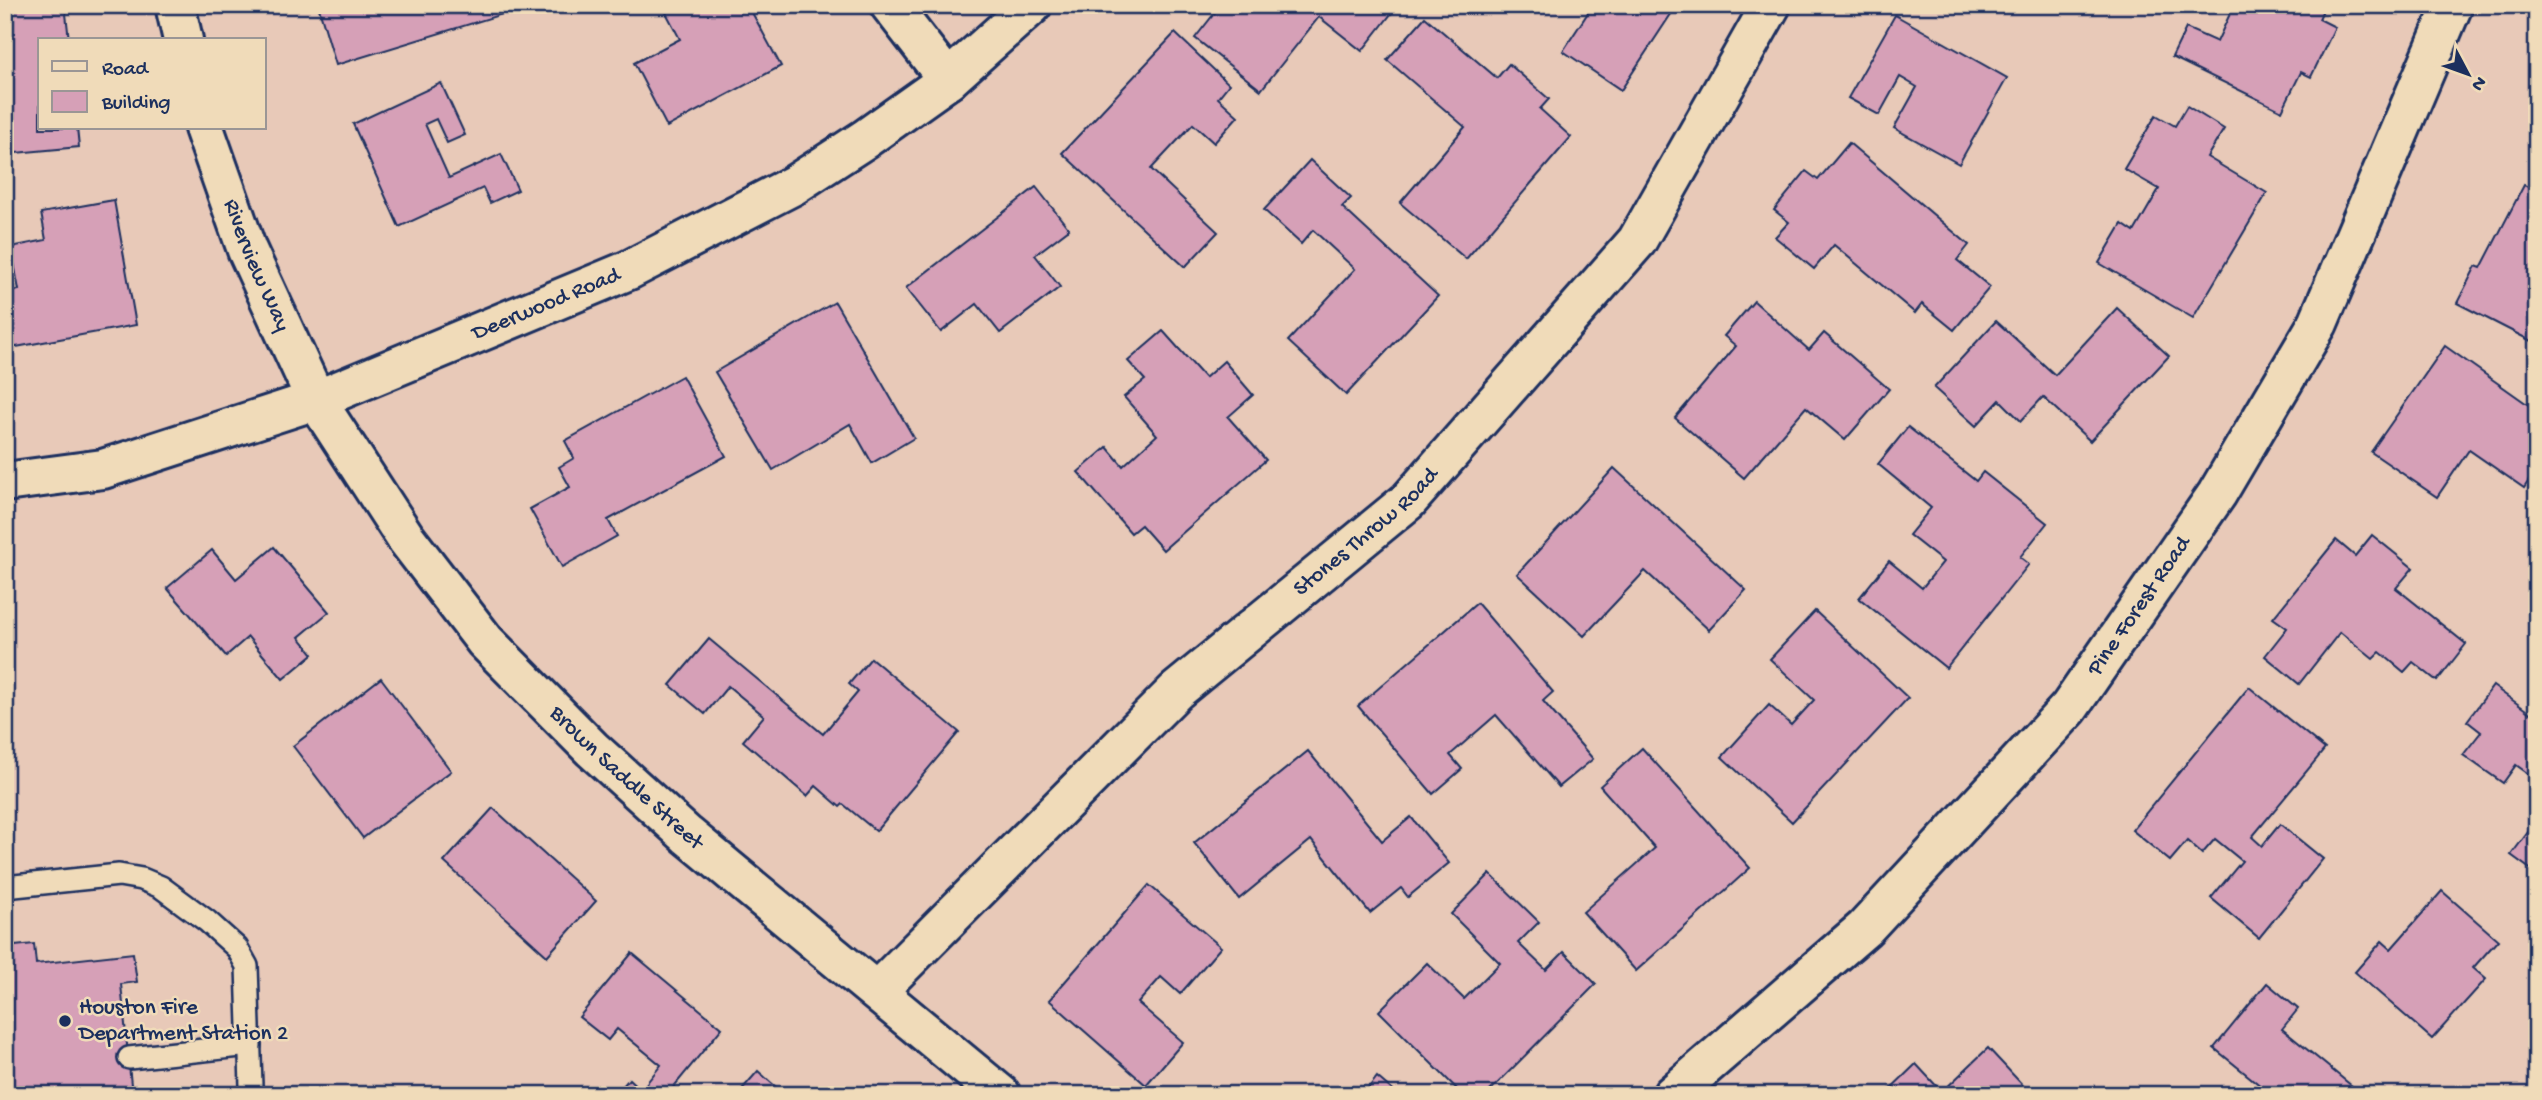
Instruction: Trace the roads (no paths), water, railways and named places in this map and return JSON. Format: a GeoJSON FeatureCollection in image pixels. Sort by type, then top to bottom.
{"type":"FeatureCollection","features":[{"type":"Feature","properties":{"kind":"street"},"geometry":{"type":"LineString","coordinates":[[175,5],[183,38]]}},
{"type":"Feature","properties":{"kind":"street"},"geometry":{"type":"LineString","coordinates":[[890,5],[948,80]]}},
{"type":"Feature","properties":{"kind":"street","name":"Deerwood Road"},"geometry":{"type":"LineString","coordinates":[[5,482],[103,469],[316,400],[629,270],[794,185],[865,139],[948,80],[1031,5]]}},
{"type":"Feature","properties":{"kind":"street","name":"Stones Throw Road"},"geometry":{"type":"LineString","coordinates":[[878,990],[1176,691],[1408,501],[1637,241],[1771,5]]}},
{"type":"Feature","properties":{"kind":"street","name":"Pine Forest Road"},"geometry":{"type":"LineString","coordinates":[[1672,1095],[1866,928],[2069,708],[2217,494],[2318,323],[2453,5]]}},
{"type":"Feature","properties":{"kind":"street","name":"Riverview Way"},"geometry":{"type":"LineString","coordinates":[[205,130],[247,250],[316,400]]}},
{"type":"Feature","properties":{"kind":"street","name":"Brown Saddle Street"},"geometry":{"type":"LineString","coordinates":[[316,400],[405,537],[485,641],[592,749],[687,835],[878,990],[1001,1095]]}},
{"type":"Feature","properties":{"kind":"lane"},"geometry":{"type":"LineString","coordinates":[[5,887],[119,876],[161,887],[237,948],[247,967],[251,1086]]}},
{"type":"Feature","properties":{"kind":"lane"},"geometry":{"type":"LineString","coordinates":[[129,1058],[250,1045]]}},
{"type":"Feature","properties":{"kind":"place","name":"Houston Fire Department Station 2"},"geometry":{"type":"Point","coordinates":[65,1021]}}]}
